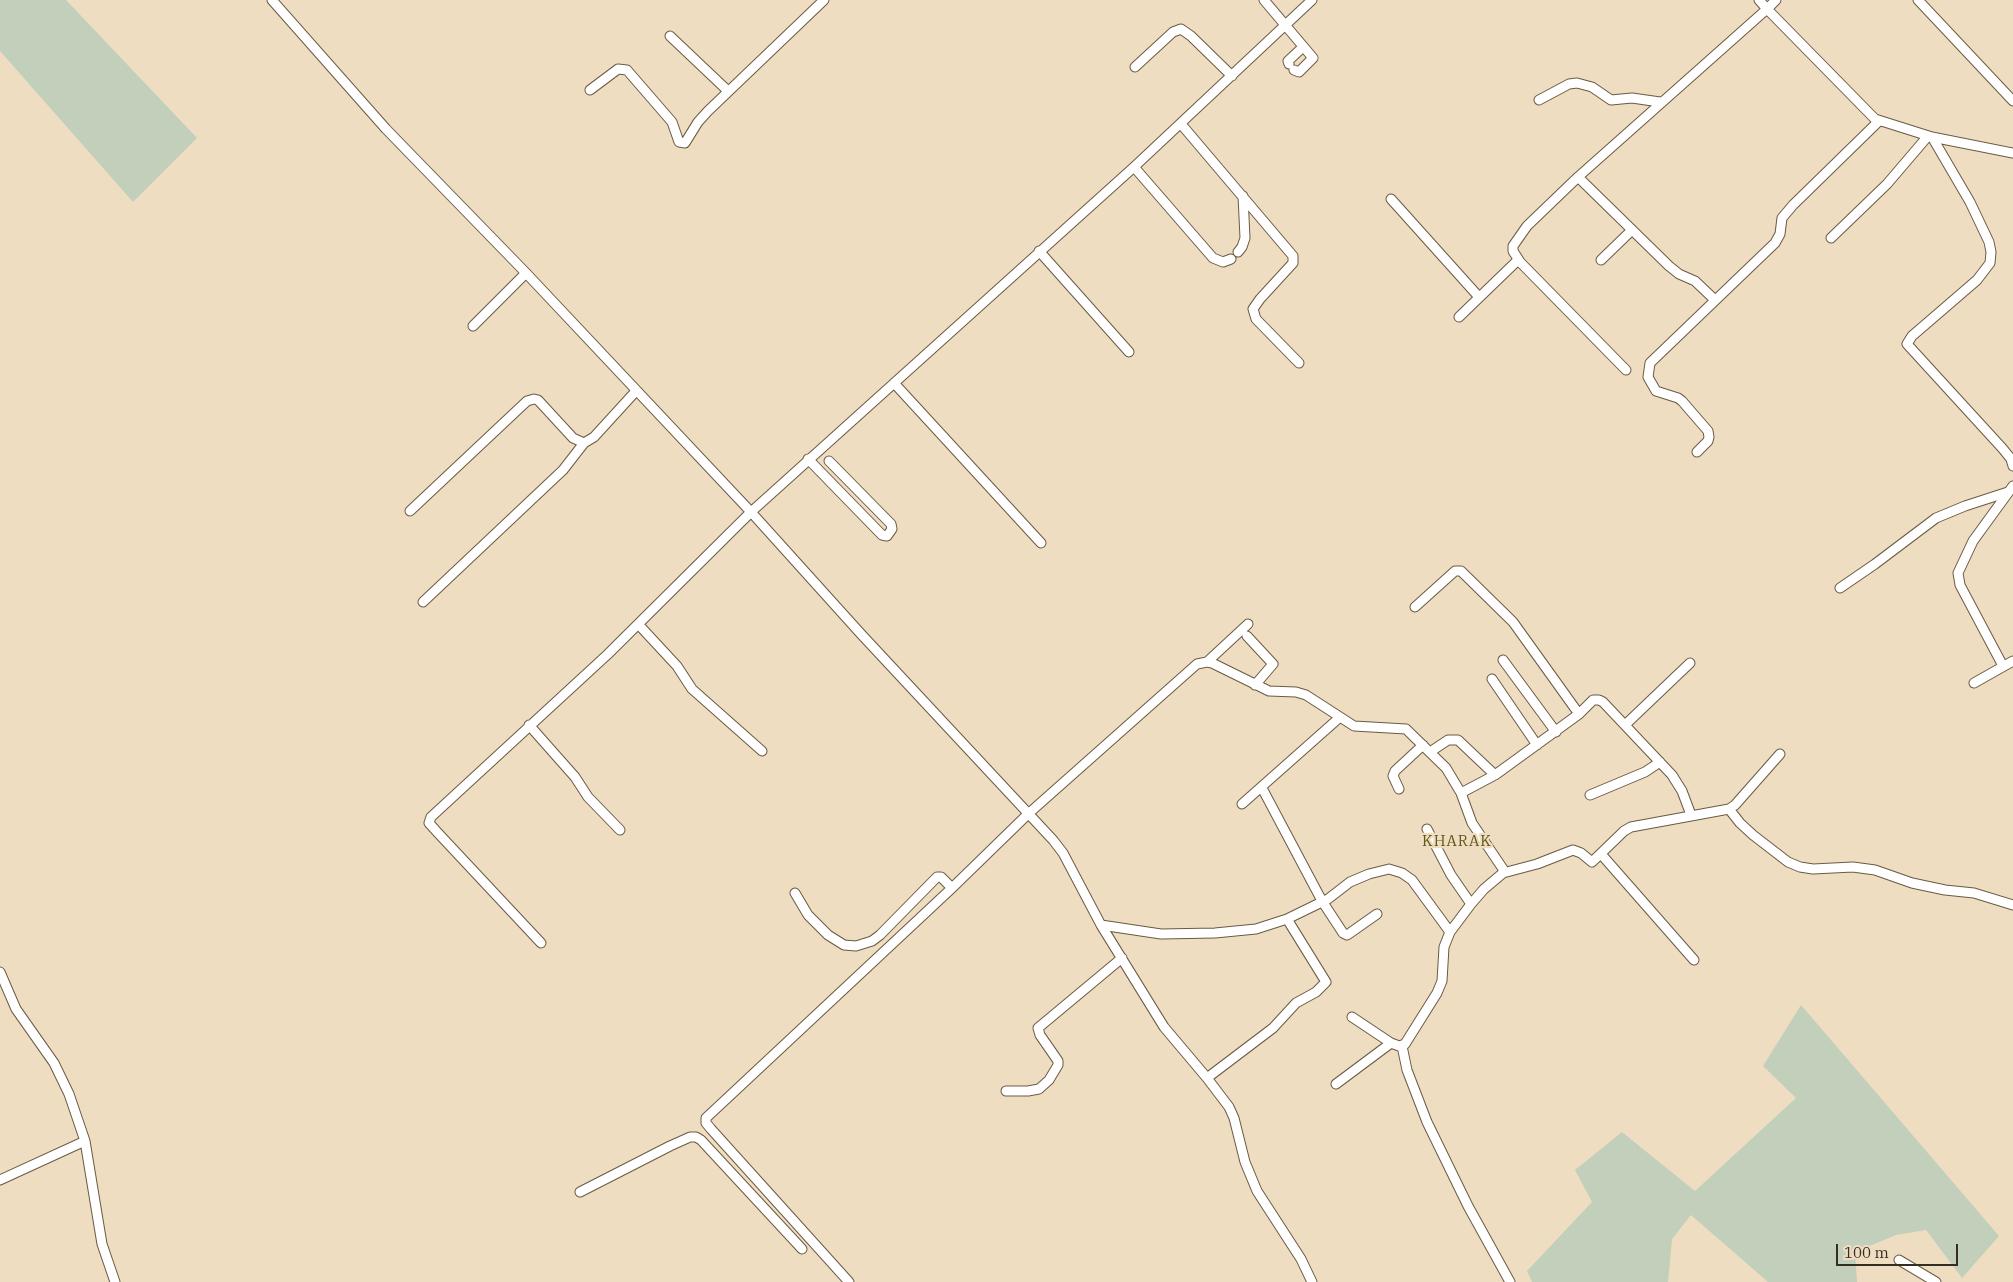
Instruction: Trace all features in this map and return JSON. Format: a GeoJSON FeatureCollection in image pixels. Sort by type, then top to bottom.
{"type":"FeatureCollection","features":[{"type":"Feature","properties":{"kind":"street"},"geometry":{"type":"LineString","coordinates":[[272,0],[386,129],[526,273],[751,512],[1063,853],[1101,925],[1164,1027],[1208,1078],[1225,1102],[1234,1118],[1245,1162],[1257,1191],[1301,1259],[1312,1282]]}},
{"type":"Feature","properties":{"kind":"street"},"geometry":{"type":"LineString","coordinates":[[590,90],[618,69],[627,70],[672,122],[678,140],[683,143],[687,141],[698,122],[728,91],[824,0]]}},
{"type":"Feature","properties":{"kind":"street"},"geometry":{"type":"LineString","coordinates":[[1264,0],[1313,59],[1299,72],[1291,67],[1288,61],[1303,47]]}},
{"type":"Feature","properties":{"kind":"street"},"geometry":{"type":"LineString","coordinates":[[541,944],[438,834],[429,820],[638,624],[751,512],[808,459],[1134,167],[1312,0]]}},
{"type":"Feature","properties":{"kind":"street"},"geometry":{"type":"LineString","coordinates":[[1759,0],[1866,112],[1879,121],[1930,137],[2013,153]]}},
{"type":"Feature","properties":{"kind":"street"},"geometry":{"type":"LineString","coordinates":[[1626,370],[1518,260],[1512,249],[1519,236],[1578,177],[1776,0]]}},
{"type":"Feature","properties":{"kind":"street"},"geometry":{"type":"LineString","coordinates":[[1918,0],[2013,101]]}},
{"type":"Feature","properties":{"kind":"street"},"geometry":{"type":"LineString","coordinates":[[1135,67],[1170,34],[1179,29],[1191,36],[1232,76]]}},
{"type":"Feature","properties":{"kind":"street"},"geometry":{"type":"LineString","coordinates":[[670,36],[728,91]]}},
{"type":"Feature","properties":{"kind":"street"},"geometry":{"type":"LineString","coordinates":[[1539,100],[1570,84],[1578,83],[1592,87],[1611,100],[1632,98],[1660,102]]}},
{"type":"Feature","properties":{"kind":"street"},"geometry":{"type":"LineString","coordinates":[[1697,452],[1708,441],[1708,430],[1678,398],[1656,391],[1648,377],[1647,369],[1652,360],[1775,243],[1780,234],[1782,218],[1793,205],[1879,121]]}},
{"type":"Feature","properties":{"kind":"street"},"geometry":{"type":"LineString","coordinates":[[1181,124],[1293,256],[1293,263],[1255,306],[1254,314],[1256,319],[1299,363]]}},
{"type":"Feature","properties":{"kind":"street"},"geometry":{"type":"LineString","coordinates":[[1831,238],[1888,184],[1930,137]]}},
{"type":"Feature","properties":{"kind":"street"},"geometry":{"type":"LineString","coordinates":[[1930,137],[1970,202],[1989,242],[1991,252],[1990,263],[1977,280],[1912,336],[1908,344],[2003,448],[2013,466]]}},
{"type":"Feature","properties":{"kind":"street"},"geometry":{"type":"LineString","coordinates":[[1134,167],[1214,258],[1223,262],[1231,259]]}},
{"type":"Feature","properties":{"kind":"street"},"geometry":{"type":"LineString","coordinates":[[1578,177],[1675,271],[1693,279],[1715,300]]}},
{"type":"Feature","properties":{"kind":"street"},"geometry":{"type":"LineString","coordinates":[[1238,252],[1245,238],[1243,196]]}},
{"type":"Feature","properties":{"kind":"street"},"geometry":{"type":"LineString","coordinates":[[1391,199],[1479,297]]}},
{"type":"Feature","properties":{"kind":"street"},"geometry":{"type":"LineString","coordinates":[[1601,260],[1632,230]]}},
{"type":"Feature","properties":{"kind":"street"},"geometry":{"type":"LineString","coordinates":[[1039,251],[1129,352]]}},
{"type":"Feature","properties":{"kind":"street"},"geometry":{"type":"LineString","coordinates":[[1459,317],[1518,260]]}},
{"type":"Feature","properties":{"kind":"street"},"geometry":{"type":"LineString","coordinates":[[473,326],[526,273]]}},
{"type":"Feature","properties":{"kind":"street"},"geometry":{"type":"LineString","coordinates":[[894,383],[1041,543]]}},
{"type":"Feature","properties":{"kind":"street"},"geometry":{"type":"LineString","coordinates":[[424,602],[562,470],[584,443],[594,437],[636,391]]}},
{"type":"Feature","properties":{"kind":"street"},"geometry":{"type":"LineString","coordinates":[[410,511],[531,399],[538,400],[573,438],[584,443]]}},
{"type":"Feature","properties":{"kind":"street"},"geometry":{"type":"LineString","coordinates":[[808,459],[882,535],[887,536],[892,529],[891,524],[829,461]]}},
{"type":"Feature","properties":{"kind":"street"},"geometry":{"type":"LineString","coordinates":[[1840,588],[1936,518],[2011,489]]}},
{"type":"Feature","properties":{"kind":"street"},"geometry":{"type":"LineString","coordinates":[[2003,666],[1960,586],[1958,573],[1973,541],[2011,489]]}},
{"type":"Feature","properties":{"kind":"street"},"geometry":{"type":"LineString","coordinates":[[1415,607],[1455,571],[1461,571],[1513,622],[1579,714]]}},
{"type":"Feature","properties":{"kind":"street"},"geometry":{"type":"LineString","coordinates":[[638,624],[677,666],[692,689],[762,751]]}},
{"type":"Feature","properties":{"kind":"street"},"geometry":{"type":"LineString","coordinates":[[1207,662],[1248,624]]}},
{"type":"Feature","properties":{"kind":"street"},"geometry":{"type":"LineString","coordinates":[[1248,636],[1273,664],[1255,686]]}},
{"type":"Feature","properties":{"kind":"street"},"geometry":{"type":"LineString","coordinates":[[1503,660],[1556,732]]}},
{"type":"Feature","properties":{"kind":"street"},"geometry":{"type":"LineString","coordinates":[[1974,683],[2013,661]]}},
{"type":"Feature","properties":{"kind":"street"},"geometry":{"type":"LineString","coordinates":[[849,1282],[711,1129],[706,1123],[706,1118],[952,888],[1028,814],[1197,664],[1207,662],[1218,665],[1255,686],[1273,693],[1292,692],[1306,695],[1339,718],[1358,728],[1405,728],[1446,768],[1461,793],[1469,817],[1501,864],[1503,874]]}},
{"type":"Feature","properties":{"kind":"street"},"geometry":{"type":"LineString","coordinates":[[1625,725],[1690,663]]}},
{"type":"Feature","properties":{"kind":"street"},"geometry":{"type":"LineString","coordinates":[[1492,679],[1537,745]]}},
{"type":"Feature","properties":{"kind":"street"},"geometry":{"type":"LineString","coordinates":[[1461,793],[1495,775],[1556,732],[1593,700],[1599,700],[1672,775],[1682,791],[1691,815]]}},
{"type":"Feature","properties":{"kind":"street"},"geometry":{"type":"LineString","coordinates":[[1242,804],[1339,718]]}},
{"type":"Feature","properties":{"kind":"street"},"geometry":{"type":"LineString","coordinates":[[529,725],[575,777],[588,797],[620,830]]}},
{"type":"Feature","properties":{"kind":"street"},"geometry":{"type":"LineString","coordinates":[[1430,752],[1448,740],[1458,740],[1495,775]]}},
{"type":"Feature","properties":{"kind":"street"},"geometry":{"type":"LineString","coordinates":[[1399,789],[1394,780],[1393,773],[1423,745]]}},
{"type":"Feature","properties":{"kind":"street"},"geometry":{"type":"LineString","coordinates":[[1510,1282],[1468,1206],[1427,1122],[1407,1070],[1402,1046],[1438,993],[1443,974],[1444,947],[1450,932],[1484,889],[1503,874],[1537,864],[1570,850],[1579,851],[1591,861],[1631,827],[1729,809],[1735,805],[1780,754]]}},
{"type":"Feature","properties":{"kind":"street"},"geometry":{"type":"LineString","coordinates":[[1590,795],[1645,772],[1660,762]]}},
{"type":"Feature","properties":{"kind":"street"},"geometry":{"type":"LineString","coordinates":[[1262,788],[1322,901],[1345,934],[1350,933],[1377,914]]}},
{"type":"Feature","properties":{"kind":"street"},"geometry":{"type":"LineString","coordinates":[[1729,809],[1753,835],[1788,862],[1800,867],[1813,869],[1853,867],[1875,870],[1912,883],[1950,891],[1974,893],[2013,905]]}},
{"type":"Feature","properties":{"kind":"street"},"geometry":{"type":"LineString","coordinates":[[1427,829],[1451,875],[1471,904]]}},
{"type":"Feature","properties":{"kind":"street"},"geometry":{"type":"LineString","coordinates":[[1601,854],[1694,960]]}},
{"type":"Feature","properties":{"kind":"street"},"geometry":{"type":"LineString","coordinates":[[1101,925],[1168,935],[1250,930],[1287,919],[1322,901],[1359,878],[1384,870],[1394,870],[1405,874],[1412,880],[1450,932]]}},
{"type":"Feature","properties":{"kind":"street"},"geometry":{"type":"LineString","coordinates":[[795,893],[808,915],[828,935],[844,945],[856,946],[872,942],[937,877],[941,877],[952,888]]}},
{"type":"Feature","properties":{"kind":"street"},"geometry":{"type":"LineString","coordinates":[[1208,1078],[1274,1028],[1296,1003],[1316,992],[1326,982],[1287,919]]}},
{"type":"Feature","properties":{"kind":"street"},"geometry":{"type":"LineString","coordinates":[[1006,1091],[1039,1089],[1049,1080],[1058,1065],[1058,1061],[1040,1035],[1038,1028],[1122,958]]}},
{"type":"Feature","properties":{"kind":"street"},"geometry":{"type":"LineString","coordinates":[[0,972],[16,1009],[58,1070],[69,1094],[85,1141],[102,1244],[115,1282]]}},
{"type":"Feature","properties":{"kind":"street"},"geometry":{"type":"LineString","coordinates":[[1352,1017],[1391,1043],[1402,1046]]}},
{"type":"Feature","properties":{"kind":"street"},"geometry":{"type":"LineString","coordinates":[[1336,1084],[1391,1043]]}},
{"type":"Feature","properties":{"kind":"street"},"geometry":{"type":"LineString","coordinates":[[580,1192],[670,1146],[690,1137],[696,1137],[702,1140],[802,1249]]}},
{"type":"Feature","properties":{"kind":"street"},"geometry":{"type":"LineString","coordinates":[[0,1180],[85,1141]]}},
{"type":"Feature","properties":{"kind":"street"},"geometry":{"type":"LineString","coordinates":[[1899,1260],[1936,1282]]}},
{"type":"Feature","properties":{"kind":"green space"},"geometry":{"type":"Polygon","coordinates":[[[0,0],[66,0],[197,138],[133,202],[0,51],[0,0]]]}},
{"type":"Feature","properties":{"kind":"green space"},"geometry":{"type":"Polygon","coordinates":[[[1801,1005],[1999,1236],[1962,1278],[1926,1230],[1896,1235],[1855,1252],[1857,1282],[1768,1282],[1691,1215],[1672,1239],[1668,1282],[1532,1282],[1527,1271],[1592,1202],[1575,1170],[1622,1132],[1695,1191],[1796,1098],[1763,1066],[1801,1005]]]}},
{"type":"Feature","properties":{"kind":"district","name":"KHARAK"},"geometry":{"type":"Point","coordinates":[1457,842]}}]}
